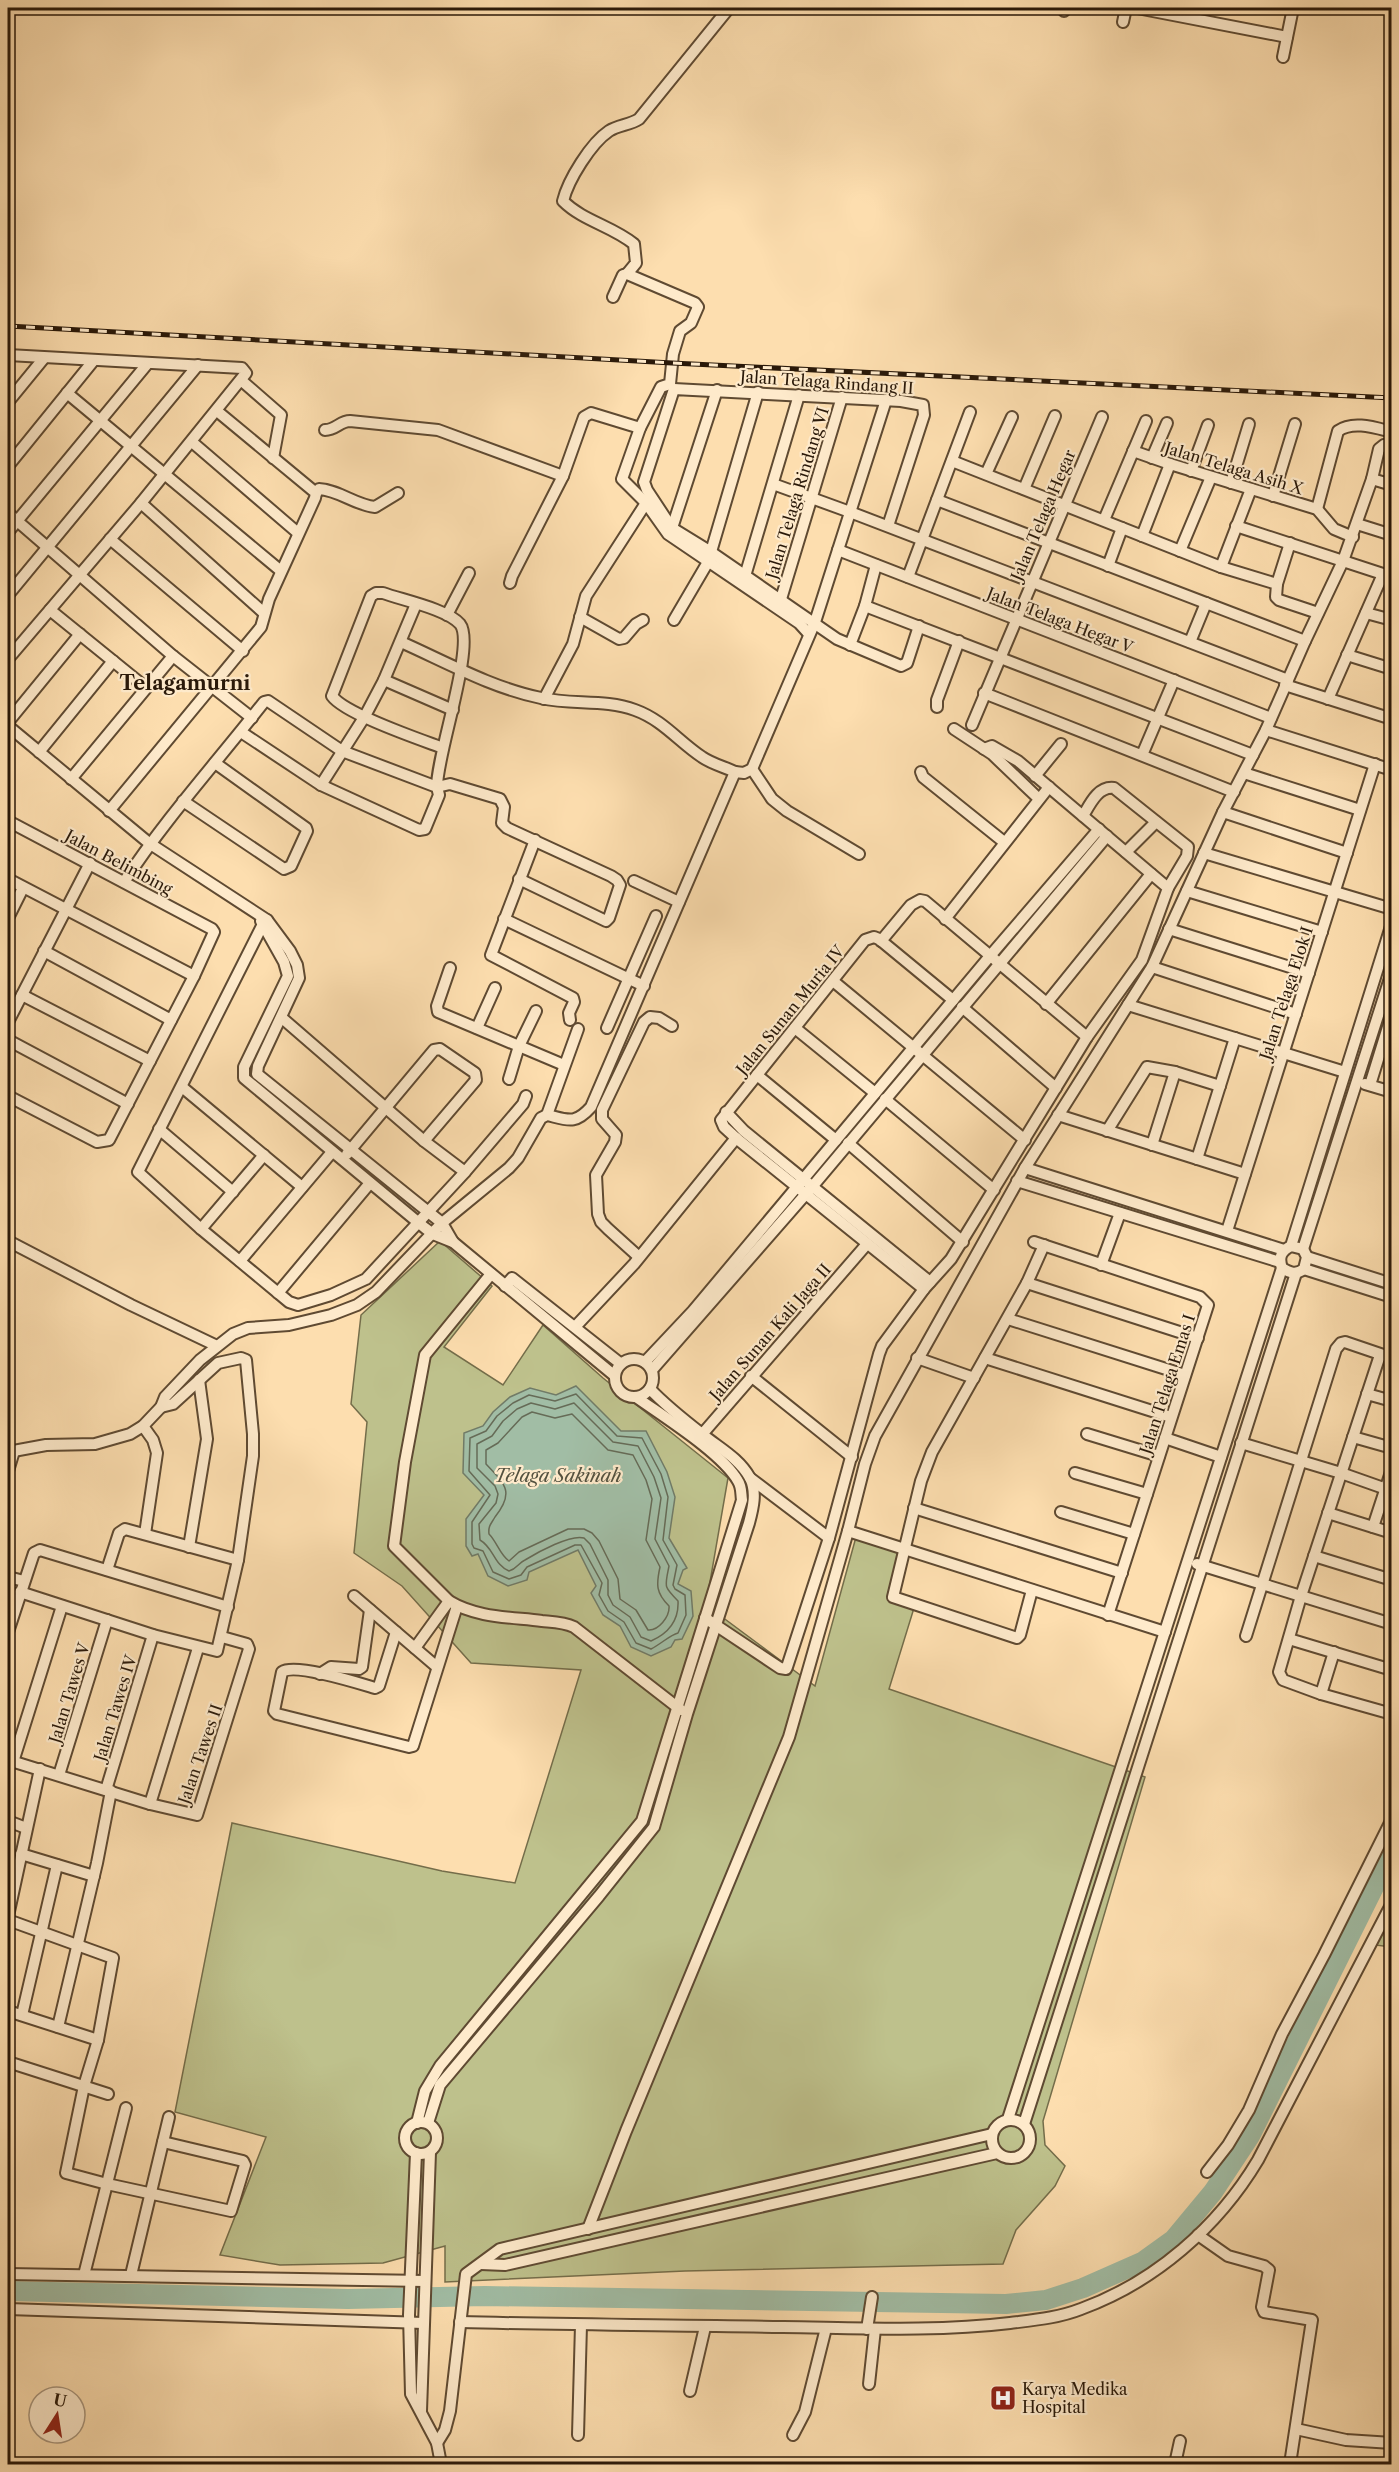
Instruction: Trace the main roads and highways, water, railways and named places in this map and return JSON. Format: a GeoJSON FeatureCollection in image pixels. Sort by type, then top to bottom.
{"type":"FeatureCollection","features":[{"type":"Feature","properties":{"kind":"water","name":"Telaga Sakinah"},"geometry":{"type":"Polygon","coordinates":[[[576,1386],[621,1431],[646,1431],[667,1472],[675,1497],[669,1538],[687,1568],[683,1570],[678,1584],[691,1591],[693,1616],[682,1639],[675,1640],[671,1647],[651,1656],[631,1647],[620,1626],[603,1615],[591,1593],[596,1586],[578,1550],[529,1572],[527,1580],[508,1586],[488,1576],[478,1554],[472,1556],[466,1546],[466,1519],[484,1495],[463,1473],[464,1433],[483,1426],[493,1412],[510,1397],[530,1388],[556,1395],[576,1386]]]}},
{"type":"Feature","properties":{"kind":"waterway"},"geometry":{"type":"LineString","coordinates":[[8,14],[10,8]]}},
{"type":"Feature","properties":{"kind":"waterway"},"geometry":{"type":"LineString","coordinates":[[8,2291],[348,2299],[485,2296],[1006,2304],[1046,2300],[1083,2288],[1142,2262],[1174,2239],[1213,2192],[1250,2136],[1392,1851]]}},
{"type":"Feature","properties":{"kind":"railway"},"geometry":{"type":"LineString","coordinates":[[8,326],[672,363],[1392,398]]}},
{"type":"Feature","properties":{"kind":"place","name":"Karya Medika Hospital"},"geometry":{"type":"Point","coordinates":[1003,2398]}},
{"type":"Feature","properties":{"kind":"district","name":"Telagamurni"},"geometry":{"type":"Point","coordinates":[185,683]}}]}
